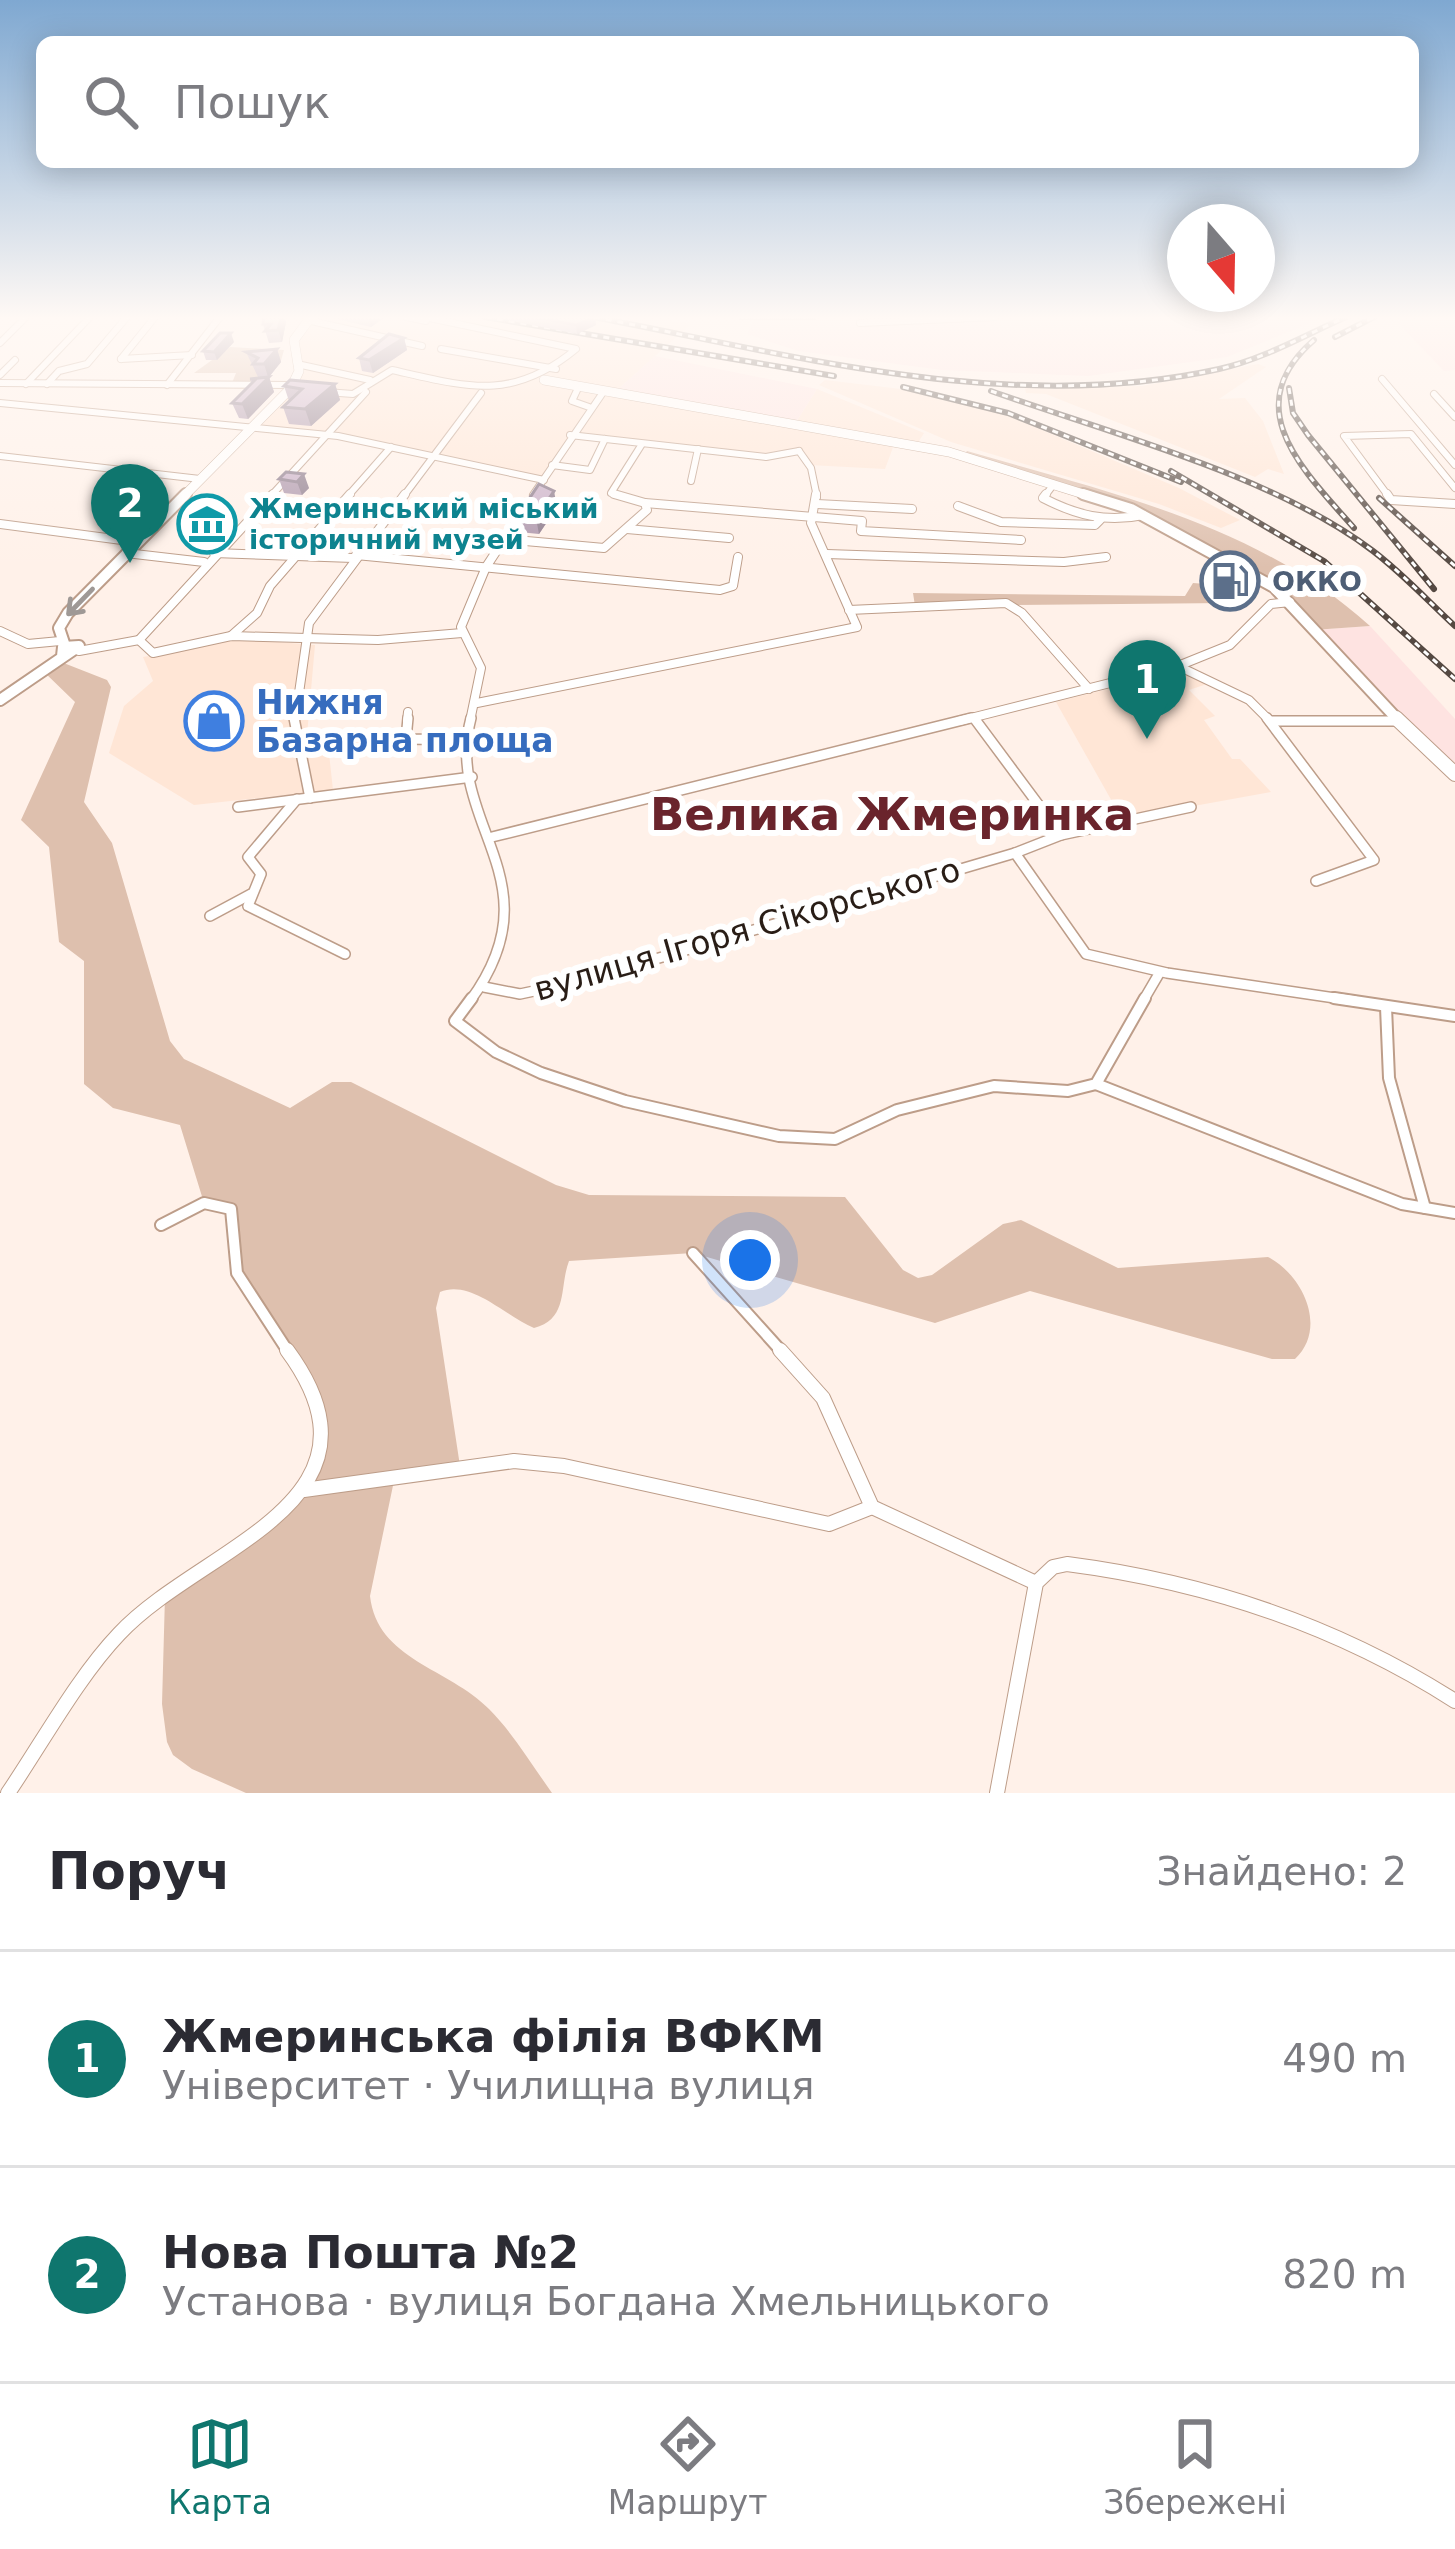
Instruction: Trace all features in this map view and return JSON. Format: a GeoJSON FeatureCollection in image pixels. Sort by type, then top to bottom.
{"type":"FeatureCollection","features":[{"type":"Feature","properties":{"kind":"street"},"geometry":{"type":"LineString","coordinates":[[0,700],[62,648],[64,619],[278,401]]}},
{"type":"Feature","properties":{"kind":"street"},"geometry":{"type":"LineString","coordinates":[[0,631],[28,644],[79,650],[139,640],[205,562],[358,401]]}},
{"type":"Feature","properties":{"kind":"street"},"geometry":{"type":"LineString","coordinates":[[310,798],[294,715],[304,638],[355,556],[476,401]]}},
{"type":"Feature","properties":{"kind":"street"},"geometry":{"type":"LineString","coordinates":[[572,401],[589,406]]}},
{"type":"Feature","properties":{"kind":"street"},"geometry":{"type":"LineString","coordinates":[[462,633],[486,567],[594,401]]}},
{"type":"Feature","properties":{"kind":"street"},"geometry":{"type":"LineString","coordinates":[[658,401],[949,452],[1143,515],[1258,576],[1290,602],[1342,666],[1455,774]]}},
{"type":"Feature","properties":{"kind":"street"},"geometry":{"type":"LineString","coordinates":[[1400,401],[1455,465]]}},
{"type":"Feature","properties":{"kind":"street"},"geometry":{"type":"LineString","coordinates":[[0,403],[326,434],[544,480]]}},
{"type":"Feature","properties":{"kind":"street"},"geometry":{"type":"LineString","coordinates":[[570,435],[770,457],[799,451],[812,428]]}},
{"type":"Feature","properties":{"kind":"street"},"geometry":{"type":"LineString","coordinates":[[1455,488],[1411,434],[1344,435],[1391,500],[1455,504]]}},
{"type":"Feature","properties":{"kind":"street"},"geometry":{"type":"LineString","coordinates":[[552,465],[590,470],[605,439]]}},
{"type":"Feature","properties":{"kind":"street"},"geometry":{"type":"LineString","coordinates":[[642,444],[610,493],[646,503],[862,521],[861,531],[1021,540]]}},
{"type":"Feature","properties":{"kind":"street"},"geometry":{"type":"LineString","coordinates":[[230,636],[257,613],[270,586],[391,447]]}},
{"type":"Feature","properties":{"kind":"street"},"geometry":{"type":"LineString","coordinates":[[692,481],[698,448]]}},
{"type":"Feature","properties":{"kind":"street"},"geometry":{"type":"LineString","coordinates":[[799,451],[812,472],[817,503],[810,518]]}},
{"type":"Feature","properties":{"kind":"street"},"geometry":{"type":"LineString","coordinates":[[0,456],[200,479]]}},
{"type":"Feature","properties":{"kind":"street"},"geometry":{"type":"LineString","coordinates":[[1054,484],[1043,498],[1100,520],[1143,515]]}},
{"type":"Feature","properties":{"kind":"street"},"geometry":{"type":"LineString","coordinates":[[504,539],[598,550],[627,530],[647,510],[646,503]]}},
{"type":"Feature","properties":{"kind":"street"},"geometry":{"type":"LineString","coordinates":[[817,503],[912,509]]}},
{"type":"Feature","properties":{"kind":"street"},"geometry":{"type":"LineString","coordinates":[[958,506],[1001,522],[1095,525],[1100,520]]}},
{"type":"Feature","properties":{"kind":"street"},"geometry":{"type":"LineString","coordinates":[[477,703],[857,627],[810,518]]}},
{"type":"Feature","properties":{"kind":"street"},"geometry":{"type":"LineString","coordinates":[[0,524],[137,542]]}},
{"type":"Feature","properties":{"kind":"street"},"geometry":{"type":"LineString","coordinates":[[627,530],[729,538]]}},
{"type":"Feature","properties":{"kind":"street"},"geometry":{"type":"LineString","coordinates":[[126,553],[205,562]]}},
{"type":"Feature","properties":{"kind":"street"},"geometry":{"type":"LineString","coordinates":[[214,553],[355,556],[721,590],[733,586],[738,557]]}},
{"type":"Feature","properties":{"kind":"street"},"geometry":{"type":"LineString","coordinates":[[827,554],[1064,562],[1106,557]]}},
{"type":"Feature","properties":{"kind":"street"},"geometry":{"type":"LineString","coordinates":[[492,837],[1178,666],[1230,645],[1271,604],[1290,602]]}},
{"type":"Feature","properties":{"kind":"street"},"geometry":{"type":"LineString","coordinates":[[848,610],[1006,603],[1022,613],[1089,689]]}},
{"type":"Feature","properties":{"kind":"street"},"geometry":{"type":"LineString","coordinates":[[139,640],[153,653],[230,636],[462,633]]}},
{"type":"Feature","properties":{"kind":"street"},"geometry":{"type":"LineString","coordinates":[[462,633],[480,661],[467,744],[472,777],[492,837],[510,918],[503,951],[484,988],[455,1021],[496,1052],[625,1101],[779,1136],[835,1139],[897,1110],[994,1086],[1068,1091],[1096,1084],[1402,1204],[1455,1213]]}},
{"type":"Feature","properties":{"kind":"street"},"geometry":{"type":"LineString","coordinates":[[1178,666],[1249,700],[1270,721],[1374,860],[1316,881]]}},
{"type":"Feature","properties":{"kind":"street"},"geometry":{"type":"LineString","coordinates":[[408,712],[406,740],[467,744],[536,738]]}},
{"type":"Feature","properties":{"kind":"street"},"geometry":{"type":"LineString","coordinates":[[974,718],[1060,835]]}},
{"type":"Feature","properties":{"kind":"street"},"geometry":{"type":"LineString","coordinates":[[1270,721],[1401,722]]}},
{"type":"Feature","properties":{"kind":"street"},"geometry":{"type":"LineString","coordinates":[[238,807],[472,777]]}},
{"type":"Feature","properties":{"kind":"street"},"geometry":{"type":"LineString","coordinates":[[297,800],[248,857],[261,874],[248,906],[345,954]]}},
{"type":"Feature","properties":{"kind":"street","name":"вулиця Ігоря Сікорського"},"geometry":{"type":"LineString","coordinates":[[484,988],[498,994],[524,994],[581,981],[1016,853],[1060,835],[1191,807]]}},
{"type":"Feature","properties":{"kind":"street"},"geometry":{"type":"LineString","coordinates":[[1016,853],[1086,954],[1160,972],[1455,1016]]}},
{"type":"Feature","properties":{"kind":"street"},"geometry":{"type":"LineString","coordinates":[[210,916],[251,894]]}},
{"type":"Feature","properties":{"kind":"street"},"geometry":{"type":"LineString","coordinates":[[1096,1084],[1160,972]]}},
{"type":"Feature","properties":{"kind":"street"},"geometry":{"type":"LineString","coordinates":[[1386,1007],[1384,1037],[1395,1110],[1425,1208]]}},
{"type":"Feature","properties":{"kind":"street"},"geometry":{"type":"LineString","coordinates":[[8,1793],[119,1633],[288,1508],[304,1490],[320,1456],[323,1408],[310,1377],[242,1284],[233,1262],[231,1209],[215,1203],[193,1206],[161,1225]]}},
{"type":"Feature","properties":{"kind":"street"},"geometry":{"type":"LineString","coordinates":[[693,1253],[823,1398],[872,1507],[1036,1583]]}},
{"type":"Feature","properties":{"kind":"street"},"geometry":{"type":"LineString","coordinates":[[304,1490],[514,1461],[564,1466],[829,1524],[872,1507]]}},
{"type":"Feature","properties":{"kind":"street"},"geometry":{"type":"LineString","coordinates":[[997,1793],[1036,1583],[1053,1567],[1067,1564],[1198,1588],[1372,1654],[1455,1701]]}},
{"type":"Feature","properties":{"kind":"shaded area"},"geometry":{"type":"Polygon","coordinates":[[[275,401],[667,401],[794,425],[810,401],[845,401],[924,433],[916,446],[895,442],[885,469],[809,465],[799,451],[774,457],[570,435],[544,480],[338,436],[251,426],[275,401]]]}},
{"type":"Feature","properties":{"kind":"shaded area"},"geometry":{"type":"Polygon","coordinates":[[[662,401],[810,401],[794,425],[662,401]]]}},
{"type":"Feature","properties":{"kind":"shaded area"},"geometry":{"type":"Polygon","coordinates":[[[855,401],[955,401],[1011,417],[1179,488],[1240,520],[1221,528],[1159,504],[951,442],[855,401]]]}},
{"type":"Feature","properties":{"kind":"shaded area"},"geometry":{"type":"Polygon","coordinates":[[[1063,401],[1247,401],[1263,421],[1284,474],[1268,469],[1255,477],[1063,401]]]}},
{"type":"Feature","properties":{"kind":"shaded area"},"geometry":{"type":"Polygon","coordinates":[[[967,451],[1128,498],[1231,537],[1326,591],[1370,626],[1313,630],[1279,595],[1197,541],[1104,502],[963,456],[967,451]]]}},
{"type":"Feature","properties":{"kind":"shaded area"},"geometry":{"type":"Polygon","coordinates":[[[1193,583],[1219,585],[1227,603],[915,606],[913,593],[1185,596],[1193,583]]]}},
{"type":"Feature","properties":{"kind":"shaded area"},"geometry":{"type":"Polygon","coordinates":[[[1370,626],[1455,719],[1455,774],[1313,630],[1370,626]]]}},
{"type":"Feature","properties":{"kind":"shaded area","name":"Нижня Базарна площа"},"geometry":{"type":"Polygon","coordinates":[[[242,639],[315,645],[307,735],[327,735],[333,790],[194,805],[109,753],[124,706],[153,681],[143,657],[242,639]]]}},
{"type":"Feature","properties":{"kind":"shaded area"},"geometry":{"type":"Polygon","coordinates":[[[56,660],[107,680],[111,687],[84,802],[112,843],[170,1041],[184,1059],[290,1108],[332,1082],[351,1082],[556,1185],[589,1195],[845,1197],[903,1270],[918,1278],[932,1275],[1003,1224],[1021,1220],[1118,1268],[1268,1257],[1292,1276],[1307,1303],[1310,1333],[1305,1346],[1295,1359],[1272,1359],[1030,1291],[935,1323],[693,1253],[569,1261],[558,1310],[534,1328],[464,1290],[440,1292],[436,1308],[460,1466],[395,1476],[370,1596],[375,1618],[386,1635],[489,1709],[552,1793],[246,1793],[192,1769],[173,1755],[167,1742],[162,1704],[165,1596],[288,1508],[323,1436],[319,1392],[242,1284],[233,1215],[204,1203],[180,1125],[113,1108],[84,1084],[84,961],[59,942],[49,847],[21,820],[75,702],[41,669],[56,660]]]}},
{"type":"Feature","properties":{"kind":"shaded area"},"geometry":{"type":"Polygon","coordinates":[[[1181,671],[1210,683],[1189,690],[1215,716],[1204,720],[1232,759],[1240,759],[1271,792],[1122,819],[1056,702],[1181,671]]]}},
{"type":"Feature","properties":{"kind":"building"},"geometry":{"type":"Polygon","coordinates":[[[290,401],[315,401],[305,409],[283,407],[290,401]]]}},
{"type":"Feature","properties":{"kind":"building"},"geometry":{"type":"Polygon","coordinates":[[[286,472],[304,474],[297,482],[279,479],[286,472]]]}},
{"type":"Feature","properties":{"kind":"building"},"geometry":{"type":"Polygon","coordinates":[[[539,484],[554,491],[536,518],[517,517],[539,484]]]}},
{"type":"Feature","properties":{"kind":"building"},"geometry":{"type":"Polygon","coordinates":[[[193,501],[220,503],[211,515],[184,513],[193,501]]]}},
{"type":"Feature","properties":{"kind":"railway"},"geometry":{"type":"LineString","coordinates":[[958,401],[1008,413],[1181,482]]}},
{"type":"Feature","properties":{"kind":"railway"},"geometry":{"type":"LineString","coordinates":[[1019,401],[1189,459],[1289,500],[1373,551],[1455,626]]}},
{"type":"Feature","properties":{"kind":"railway"},"geometry":{"type":"LineString","coordinates":[[1280,401],[1286,437],[1298,460],[1354,528]]}},
{"type":"Feature","properties":{"kind":"railway"},"geometry":{"type":"LineString","coordinates":[[1291,401],[1293,413],[1308,435],[1434,589]]}},
{"type":"Feature","properties":{"kind":"railway"},"geometry":{"type":"LineString","coordinates":[[1171,471],[1324,561],[1455,679]]}},
{"type":"Feature","properties":{"kind":"railway"},"geometry":{"type":"LineString","coordinates":[[1379,498],[1455,566]]}},
{"type":"Feature","properties":{"kind":"place","name":"Жмеринський міський історичний музей"},"geometry":{"type":"Point","coordinates":[207,524]}},
{"type":"Feature","properties":{"kind":"place","name":"Нова Пошта №2"},"geometry":{"type":"Point","coordinates":[130,563]}},
{"type":"Feature","properties":{"kind":"place","name":"ОККО"},"geometry":{"type":"Point","coordinates":[1230,581]}},
{"type":"Feature","properties":{"kind":"place","name":"Нижня Базарна площа"},"geometry":{"type":"Point","coordinates":[214,721]}},
{"type":"Feature","properties":{"kind":"place","name":"Жмеринська філія ВФКМ"},"geometry":{"type":"Point","coordinates":[1147,739]}},
{"type":"Feature","properties":{"kind":"district","name":"Велика Жмеринка"},"geometry":{"type":"Point","coordinates":[892,814]}}]}
